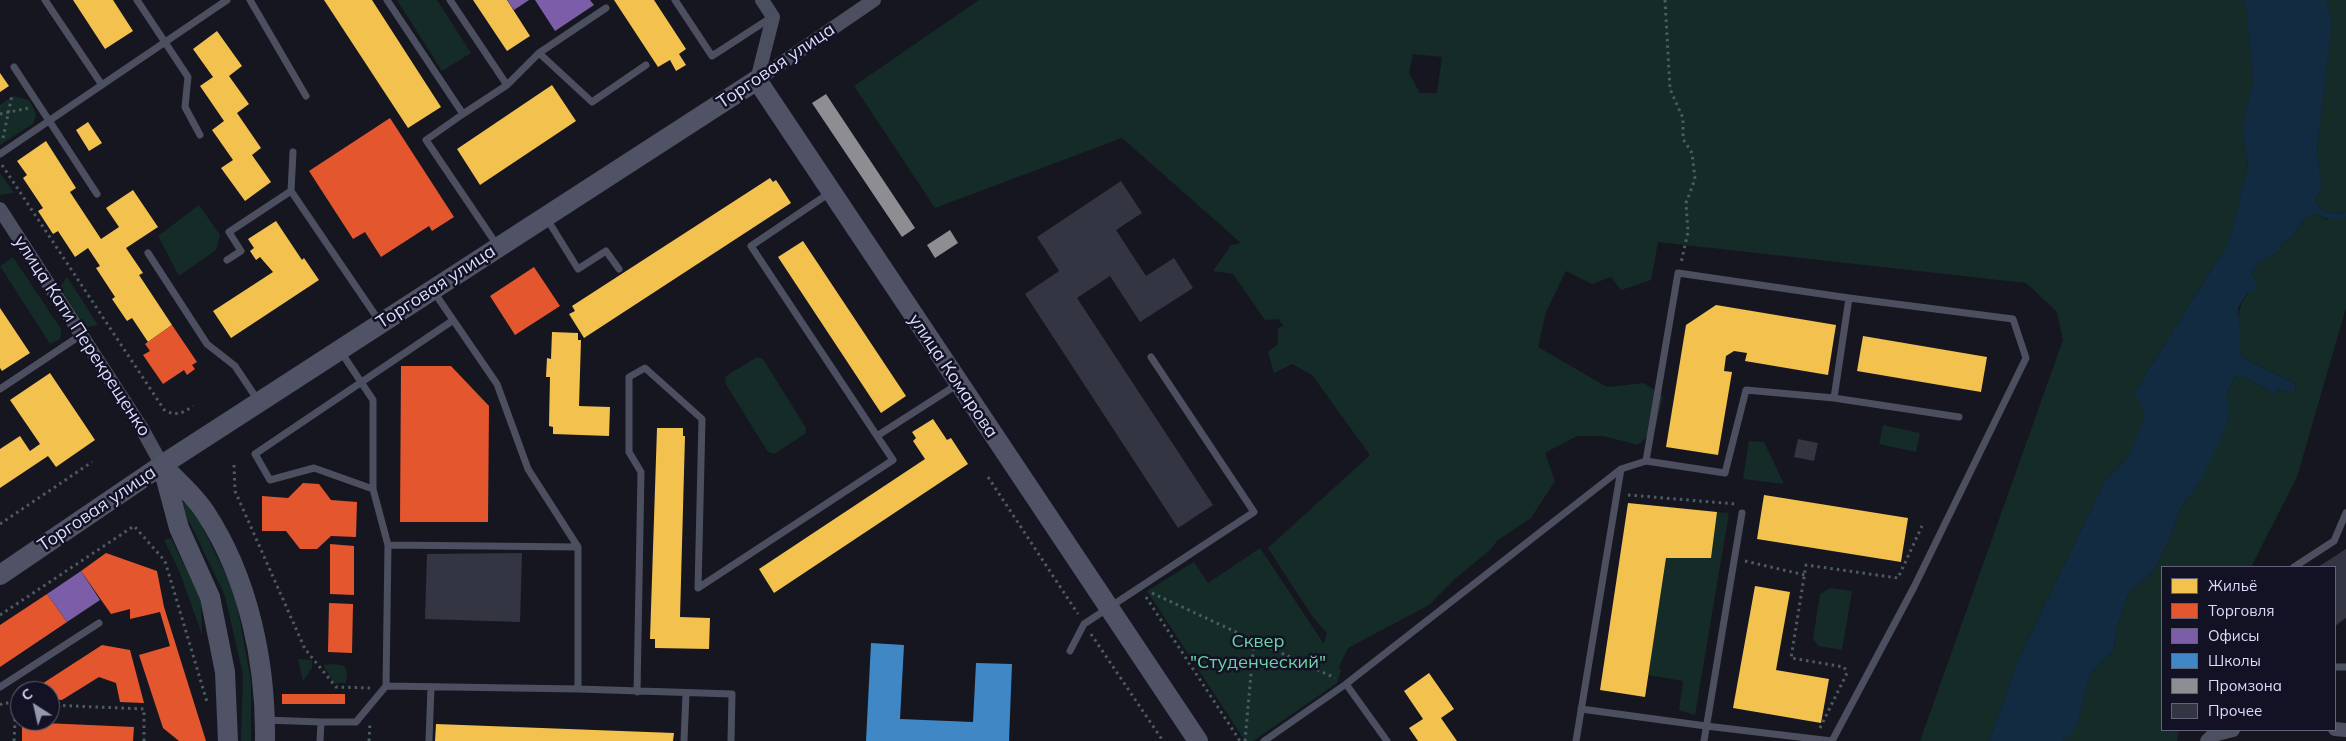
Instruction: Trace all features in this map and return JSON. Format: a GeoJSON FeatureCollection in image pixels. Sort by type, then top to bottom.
{"type":"FeatureCollection","features":[{"type":"Feature","properties":{"kind":"street"},"geometry":{"type":"LineString","coordinates":[[757,80],[772,17],[762,0]]}},
{"type":"Feature","properties":{"kind":"street","name":"Торговая улица"},"geometry":{"type":"LineString","coordinates":[[0,575],[162,465],[757,80],[874,0]]}},
{"type":"Feature","properties":{"kind":"street","name":"улица Комарова"},"geometry":{"type":"LineString","coordinates":[[757,80],[958,384],[1198,741]]}},
{"type":"Feature","properties":{"kind":"street","name":"улица Кати Перекрещенко"},"geometry":{"type":"LineString","coordinates":[[0,209],[141,427],[162,465],[179,528],[210,597],[225,672],[228,741]]}},
{"type":"Feature","properties":{"kind":"street","name":"улица Кати Перекрещенко"},"geometry":{"type":"LineString","coordinates":[[162,465],[205,511],[230,556],[244,592],[264,684],[264,741]]}},
{"type":"Feature","properties":{"kind":"street"},"geometry":{"type":"LineString","coordinates":[[2207,741],[2213,735],[2229,731]]}},
{"type":"Feature","properties":{"kind":"lane"},"geometry":{"type":"LineString","coordinates":[[44,0],[102,85]]}},
{"type":"Feature","properties":{"kind":"lane"},"geometry":{"type":"LineString","coordinates":[[137,0],[188,77],[186,107],[200,135]]}},
{"type":"Feature","properties":{"kind":"lane"},"geometry":{"type":"LineString","coordinates":[[0,154],[227,0]]}},
{"type":"Feature","properties":{"kind":"lane"},"geometry":{"type":"LineString","coordinates":[[250,0],[306,96]]}},
{"type":"Feature","properties":{"kind":"lane"},"geometry":{"type":"LineString","coordinates":[[387,0],[463,114]]}},
{"type":"Feature","properties":{"kind":"lane"},"geometry":{"type":"LineString","coordinates":[[450,0],[508,86]]}},
{"type":"Feature","properties":{"kind":"lane"},"geometry":{"type":"LineString","coordinates":[[675,0],[712,56],[772,17]]}},
{"type":"Feature","properties":{"kind":"lane"},"geometry":{"type":"LineString","coordinates":[[498,247],[426,140],[508,86],[539,53],[606,8]]}},
{"type":"Feature","properties":{"kind":"lane"},"geometry":{"type":"LineString","coordinates":[[539,53],[592,102],[646,65]]}},
{"type":"Feature","properties":{"kind":"lane"},"geometry":{"type":"LineString","coordinates":[[14,67],[98,194]]}},
{"type":"Feature","properties":{"kind":"lane"},"geometry":{"type":"LineString","coordinates":[[293,152],[291,191],[380,323]]}},
{"type":"Feature","properties":{"kind":"lane"},"geometry":{"type":"LineString","coordinates":[[227,260],[241,251],[229,232],[291,191]]}},
{"type":"Feature","properties":{"kind":"lane"},"geometry":{"type":"LineString","coordinates":[[637,692],[642,472],[629,452],[629,377],[645,368],[702,419],[698,588],[893,460],[750,246],[832,192]]}},
{"type":"Feature","properties":{"kind":"lane"},"geometry":{"type":"LineString","coordinates":[[545,217],[578,269],[606,251],[619,269]]}},
{"type":"Feature","properties":{"kind":"lane"},"geometry":{"type":"LineString","coordinates":[[148,253],[207,344],[235,366],[259,402]]}},
{"type":"Feature","properties":{"kind":"lane"},"geometry":{"type":"LineString","coordinates":[[1581,709],[1832,741],[1914,587],[2026,358],[2013,319],[1678,274],[1646,461]]}},
{"type":"Feature","properties":{"kind":"lane"},"geometry":{"type":"LineString","coordinates":[[432,289],[452,321],[497,384],[528,469],[578,547],[578,689]]}},
{"type":"Feature","properties":{"kind":"lane"},"geometry":{"type":"LineString","coordinates":[[1834,398],[1849,298]]}},
{"type":"Feature","properties":{"kind":"lane"},"geometry":{"type":"LineString","coordinates":[[373,489],[314,468],[270,480],[255,454],[452,321]]}},
{"type":"Feature","properties":{"kind":"lane"},"geometry":{"type":"LineString","coordinates":[[0,389],[81,335]]}},
{"type":"Feature","properties":{"kind":"lane"},"geometry":{"type":"LineString","coordinates":[[265,720],[356,722],[386,686],[388,544],[373,489],[373,400],[339,350]]}},
{"type":"Feature","properties":{"kind":"lane"},"geometry":{"type":"LineString","coordinates":[[1070,651],[1084,624],[1254,512],[1151,357]]}},
{"type":"Feature","properties":{"kind":"lane"},"geometry":{"type":"LineString","coordinates":[[877,436],[958,384]]}},
{"type":"Feature","properties":{"kind":"lane"},"geometry":{"type":"LineString","coordinates":[[1264,741],[1346,684],[1621,469],[1646,461],[1724,474],[1746,390],[1834,398],[1958,417]]}},
{"type":"Feature","properties":{"kind":"lane"},"geometry":{"type":"LineString","coordinates":[[1576,741],[1621,469]]}},
{"type":"Feature","properties":{"kind":"lane"},"geometry":{"type":"LineString","coordinates":[[1704,741],[1742,512]]}},
{"type":"Feature","properties":{"kind":"lane"},"geometry":{"type":"LineString","coordinates":[[2296,566],[2334,541],[2346,513]]}},
{"type":"Feature","properties":{"kind":"lane"},"geometry":{"type":"LineString","coordinates":[[388,544],[578,547]]}},
{"type":"Feature","properties":{"kind":"lane"},"geometry":{"type":"LineString","coordinates":[[0,687],[99,623]]}},
{"type":"Feature","properties":{"kind":"lane"},"geometry":{"type":"LineString","coordinates":[[1346,684],[1387,741]]}},
{"type":"Feature","properties":{"kind":"lane"},"geometry":{"type":"LineString","coordinates":[[386,686],[732,694],[731,741]]}},
{"type":"Feature","properties":{"kind":"lane"},"geometry":{"type":"LineString","coordinates":[[430,741],[431,687]]}},
{"type":"Feature","properties":{"kind":"lane"},"geometry":{"type":"LineString","coordinates":[[684,741],[686,693]]}},
{"type":"Feature","properties":{"kind":"lane"},"geometry":{"type":"LineString","coordinates":[[320,741],[321,722]]}},
{"type":"Feature","properties":{"kind":"path"},"geometry":{"type":"LineString","coordinates":[[1665,0],[1670,89],[1683,118],[1683,139],[1692,153],[1695,180],[1686,203],[1688,232],[1678,274]]}},
{"type":"Feature","properties":{"kind":"path"},"geometry":{"type":"LineString","coordinates":[[3,138],[12,95]]}},
{"type":"Feature","properties":{"kind":"path"},"geometry":{"type":"LineString","coordinates":[[0,114],[36,107]]}},
{"type":"Feature","properties":{"kind":"path"},"geometry":{"type":"LineString","coordinates":[[0,163],[165,411],[182,414],[193,406]]}},
{"type":"Feature","properties":{"kind":"path"},"geometry":{"type":"LineString","coordinates":[[0,524],[92,462]]}},
{"type":"Feature","properties":{"kind":"path"},"geometry":{"type":"LineString","coordinates":[[234,465],[235,491],[305,649],[336,687]]}},
{"type":"Feature","properties":{"kind":"path"},"geometry":{"type":"LineString","coordinates":[[988,477],[1163,741]]}},
{"type":"Feature","properties":{"kind":"path"},"geometry":{"type":"LineString","coordinates":[[1626,503],[1628,495],[1738,505]]}},
{"type":"Feature","properties":{"kind":"path"},"geometry":{"type":"LineString","coordinates":[[0,614],[134,526],[165,560],[207,704]]}},
{"type":"Feature","properties":{"kind":"path"},"geometry":{"type":"LineString","coordinates":[[1818,739],[1819,729],[1848,673],[1844,666],[1791,658],[1806,565],[1898,578],[1922,526]]}},
{"type":"Feature","properties":{"kind":"path"},"geometry":{"type":"LineString","coordinates":[[1734,559],[1805,575]]}},
{"type":"Feature","properties":{"kind":"path"},"geometry":{"type":"LineString","coordinates":[[1140,588],[1346,684]]}},
{"type":"Feature","properties":{"kind":"path"},"geometry":{"type":"LineString","coordinates":[[1140,588],[1240,741]]}},
{"type":"Feature","properties":{"kind":"path"},"geometry":{"type":"LineString","coordinates":[[1245,741],[1254,640]]}},
{"type":"Feature","properties":{"kind":"path"},"geometry":{"type":"LineString","coordinates":[[60,706],[144,710],[144,741]]}},
{"type":"Feature","properties":{"kind":"green space"},"geometry":{"type":"Polygon","coordinates":[[[397,0],[437,0],[471,53],[442,71],[397,0]]]}},
{"type":"Feature","properties":{"kind":"green space","name":"Сквер \"Студенческий\""},"geometry":{"type":"Polygon","coordinates":[[[979,0],[2242,0],[2246,7],[2253,80],[2242,130],[2248,164],[2229,242],[2134,393],[2147,414],[2129,456],[2105,481],[2017,662],[1989,741],[1920,741],[2063,340],[2057,312],[2026,283],[1658,242],[1651,280],[1621,290],[1611,277],[1592,284],[1566,271],[1546,312],[1538,347],[1607,387],[1644,383],[1663,396],[1655,430],[1638,445],[1603,436],[1577,436],[1545,453],[1555,481],[1531,518],[1498,540],[1489,551],[1456,578],[1429,605],[1348,648],[1339,667],[1341,671],[1337,683],[1253,741],[1245,741],[1147,591],[1194,562],[1208,583],[1260,548],[1324,644],[1327,633],[1312,616],[1268,548],[1370,455],[1312,375],[1292,364],[1274,373],[1268,352],[1278,344],[1278,328],[1284,326],[1278,319],[1265,320],[1233,274],[1213,271],[1231,245],[1241,243],[1122,138],[935,208],[854,86],[979,0]],[[1413,54],[1409,73],[1420,93],[1437,93],[1442,57],[1413,54]]]}},
{"type":"Feature","properties":{"kind":"green space"},"geometry":{"type":"Polygon","coordinates":[[[2327,0],[2346,0],[2346,213],[2342,214],[2325,211],[2315,202],[2322,187],[2317,150],[2332,25],[2327,0]]]}},
{"type":"Feature","properties":{"kind":"green space"},"geometry":{"type":"Polygon","coordinates":[[[13,96],[29,100],[36,113],[34,123],[0,145],[0,105],[13,96]]]}},
{"type":"Feature","properties":{"kind":"green space"},"geometry":{"type":"Polygon","coordinates":[[[0,173],[14,193],[0,195],[0,173]]]}},
{"type":"Feature","properties":{"kind":"green space"},"geometry":{"type":"Polygon","coordinates":[[[199,205],[220,235],[216,250],[179,276],[158,236],[199,205]]]}},
{"type":"Feature","properties":{"kind":"green space"},"geometry":{"type":"Polygon","coordinates":[[[2318,214],[2326,220],[2346,217],[2346,308],[2297,477],[2252,566],[2161,566],[2161,731],[2179,731],[2177,741],[2063,741],[2076,728],[2090,674],[2114,649],[2116,630],[2129,593],[2154,570],[2170,537],[2180,508],[2198,486],[2226,395],[2235,376],[2251,380],[2276,395],[2277,389],[2295,393],[2296,384],[2241,357],[2238,317],[2243,300],[2257,284],[2251,273],[2258,263],[2280,250],[2282,243],[2295,234],[2302,221],[2311,215],[2318,214]]]}},
{"type":"Feature","properties":{"kind":"green space"},"geometry":{"type":"Polygon","coordinates":[[[13,257],[61,329],[60,339],[50,344],[0,266],[13,257]]]}},
{"type":"Feature","properties":{"kind":"green space"},"geometry":{"type":"Polygon","coordinates":[[[67,277],[98,325],[83,328],[59,289],[67,277]]]}},
{"type":"Feature","properties":{"kind":"green space"},"geometry":{"type":"Polygon","coordinates":[[[757,357],[763,359],[806,428],[805,434],[774,454],[768,452],[725,383],[726,376],[757,357]]]}},
{"type":"Feature","properties":{"kind":"green space"},"geometry":{"type":"Polygon","coordinates":[[[1883,425],[1920,433],[1916,452],[1879,444],[1883,425]]]}},
{"type":"Feature","properties":{"kind":"green space"},"geometry":{"type":"Polygon","coordinates":[[[1749,441],[1764,442],[1784,484],[1743,479],[1749,441]]]}},
{"type":"Feature","properties":{"kind":"green space"},"geometry":{"type":"Polygon","coordinates":[[[180,500],[193,508],[235,593],[251,682],[251,741],[241,741],[243,675],[225,596],[191,525],[183,513],[180,500]]]}},
{"type":"Feature","properties":{"kind":"green space"},"geometry":{"type":"Polygon","coordinates":[[[1717,512],[1729,513],[1695,715],[1679,710],[1683,681],[1648,675],[1666,558],[1711,558],[1717,512]]]}},
{"type":"Feature","properties":{"kind":"green space"},"geometry":{"type":"Polygon","coordinates":[[[171,538],[201,600],[202,635],[180,573],[164,540],[171,538]]]}},
{"type":"Feature","properties":{"kind":"green space"},"geometry":{"type":"Polygon","coordinates":[[[1830,588],[1852,591],[1842,650],[1818,646],[1813,639],[1820,594],[1830,588]]]}},
{"type":"Feature","properties":{"kind":"green space"},"geometry":{"type":"Polygon","coordinates":[[[298,659],[312,660],[312,668],[303,681],[298,659]]]}},
{"type":"Feature","properties":{"kind":"green space"},"geometry":{"type":"Polygon","coordinates":[[[334,664],[344,666],[347,672],[346,683],[334,683],[323,665],[334,664]]]}},
{"type":"Feature","properties":{"kind":"water"},"geometry":{"type":"Polygon","coordinates":[[[2242,0],[2327,0],[2332,25],[2317,150],[2322,187],[2315,202],[2325,211],[2346,213],[2346,217],[2332,220],[2318,214],[2311,215],[2302,221],[2295,234],[2282,243],[2280,250],[2258,263],[2251,273],[2257,284],[2256,290],[2247,293],[2238,308],[2241,357],[2296,384],[2295,393],[2277,389],[2276,395],[2251,380],[2235,376],[2226,395],[2229,403],[2226,428],[2198,486],[2180,508],[2170,537],[2154,570],[2129,593],[2116,630],[2114,649],[2090,674],[2076,729],[2063,741],[1989,741],[2017,662],[2105,481],[2129,456],[2146,414],[2134,393],[2229,242],[2248,164],[2242,130],[2253,80],[2246,7],[2242,0]]]}},
{"type":"Feature","properties":{"kind":"building: Жильё"},"geometry":{"type":"Polygon","coordinates":[[[73,0],[113,0],[133,31],[105,49],[73,0]]]}},
{"type":"Feature","properties":{"kind":"building: Жильё"},"geometry":{"type":"Polygon","coordinates":[[[324,0],[372,0],[441,107],[408,128],[324,0]]]}},
{"type":"Feature","properties":{"kind":"building: Жильё"},"geometry":{"type":"Polygon","coordinates":[[[473,0],[507,0],[530,36],[507,51],[473,0]]]}},
{"type":"Feature","properties":{"kind":"building: Жильё"},"geometry":{"type":"Polygon","coordinates":[[[614,0],[654,0],[686,49],[679,54],[686,65],[676,71],[670,60],[658,67],[614,0]]]}},
{"type":"Feature","properties":{"kind":"building: Жильё"},"geometry":{"type":"Polygon","coordinates":[[[217,31],[242,66],[229,76],[249,104],[237,113],[261,148],[252,155],[271,182],[245,201],[221,168],[233,160],[212,130],[224,121],[200,86],[213,77],[193,49],[217,31]]]}},
{"type":"Feature","properties":{"kind":"building: Жильё"},"geometry":{"type":"Polygon","coordinates":[[[0,73],[9,86],[0,92],[0,73]]]}},
{"type":"Feature","properties":{"kind":"building: Жильё"},"geometry":{"type":"Polygon","coordinates":[[[552,85],[576,121],[480,185],[457,149],[552,85]]]}},
{"type":"Feature","properties":{"kind":"building: Жильё"},"geometry":{"type":"Polygon","coordinates":[[[88,122],[102,143],[89,151],[76,130],[88,122]]]}},
{"type":"Feature","properties":{"kind":"building: Жильё"},"geometry":{"type":"Polygon","coordinates":[[[46,141],[76,188],[70,192],[101,239],[119,227],[106,208],[133,190],[158,227],[126,248],[143,273],[139,275],[172,325],[148,342],[132,318],[127,321],[112,299],[115,297],[96,268],[100,266],[88,248],[75,257],[58,231],[53,234],[38,211],[43,208],[23,178],[27,175],[17,161],[46,141]]]}},
{"type":"Feature","properties":{"kind":"building: Жильё"},"geometry":{"type":"Polygon","coordinates":[[[770,178],[773,182],[776,180],[791,203],[584,338],[569,314],[575,311],[572,306],[770,178]]]}},
{"type":"Feature","properties":{"kind":"building: Жильё"},"geometry":{"type":"Polygon","coordinates":[[[276,221],[302,260],[304,258],[319,280],[231,338],[213,311],[273,272],[260,257],[256,260],[250,251],[254,248],[248,239],[276,221]]]}},
{"type":"Feature","properties":{"kind":"building: Жильё"},"geometry":{"type":"Polygon","coordinates":[[[803,241],[906,396],[881,413],[778,257],[803,241]]]}},
{"type":"Feature","properties":{"kind":"building: Жильё"},"geometry":{"type":"Polygon","coordinates":[[[1716,305],[1836,325],[1828,375],[1745,361],[1747,353],[1734,351],[1726,356],[1724,371],[1732,372],[1718,455],[1666,447],[1686,325],[1716,305]]]}},
{"type":"Feature","properties":{"kind":"building: Жильё"},"geometry":{"type":"Polygon","coordinates":[[[0,308],[30,353],[2,371],[0,368],[0,308]]]}},
{"type":"Feature","properties":{"kind":"building: Жильё"},"geometry":{"type":"Polygon","coordinates":[[[552,332],[578,333],[578,340],[581,340],[579,406],[610,407],[609,436],[553,434],[553,427],[549,426],[550,377],[546,377],[547,358],[551,359],[552,332]]]}},
{"type":"Feature","properties":{"kind":"building: Жильё"},"geometry":{"type":"Polygon","coordinates":[[[1863,336],[1987,357],[1981,392],[1857,371],[1863,336]]]}},
{"type":"Feature","properties":{"kind":"building: Жильё"},"geometry":{"type":"Polygon","coordinates":[[[50,373],[95,440],[56,467],[48,456],[0,488],[0,449],[20,436],[30,451],[40,444],[10,400],[50,373]]]}},
{"type":"Feature","properties":{"kind":"building: Жильё"},"geometry":{"type":"Polygon","coordinates":[[[933,419],[947,440],[951,438],[968,464],[774,593],[759,569],[925,459],[913,441],[916,438],[912,432],[933,419]]]}},
{"type":"Feature","properties":{"kind":"building: Жильё"},"geometry":{"type":"Polygon","coordinates":[[[657,428],[683,428],[683,436],[685,436],[680,617],[710,618],[709,649],[655,648],[655,639],[650,639],[657,428]]]}},
{"type":"Feature","properties":{"kind":"building: Жильё"},"geometry":{"type":"Polygon","coordinates":[[[1764,495],[1908,518],[1901,562],[1757,539],[1764,495]]]}},
{"type":"Feature","properties":{"kind":"building: Жильё"},"geometry":{"type":"Polygon","coordinates":[[[1628,503],[1717,512],[1711,558],[1666,558],[1645,697],[1600,690],[1628,503]]]}},
{"type":"Feature","properties":{"kind":"building: Жильё"},"geometry":{"type":"Polygon","coordinates":[[[1755,586],[1790,592],[1776,670],[1829,679],[1821,723],[1733,708],[1755,586]]]}},
{"type":"Feature","properties":{"kind":"building: Жильё"},"geometry":{"type":"Polygon","coordinates":[[[1429,673],[1454,709],[1441,718],[1457,741],[1418,741],[1409,728],[1423,719],[1404,691],[1429,673]]]}},
{"type":"Feature","properties":{"kind":"building: Жильё"},"geometry":{"type":"Polygon","coordinates":[[[436,724],[674,733],[673,741],[435,741],[436,724]]]}},
{"type":"Feature","properties":{"kind":"building: Торговля"},"geometry":{"type":"Polygon","coordinates":[[[390,118],[454,217],[432,231],[429,226],[381,257],[365,232],[353,239],[309,171],[390,118]]]}},
{"type":"Feature","properties":{"kind":"building: Торговля"},"geometry":{"type":"Polygon","coordinates":[[[534,267],[560,306],[515,335],[490,296],[534,267]]]}},
{"type":"Feature","properties":{"kind":"building: Торговля"},"geometry":{"type":"Polygon","coordinates":[[[172,325],[197,362],[192,365],[195,369],[187,375],[184,370],[163,384],[143,355],[150,351],[145,344],[172,325]]]}},
{"type":"Feature","properties":{"kind":"building: Торговля"},"geometry":{"type":"Polygon","coordinates":[[[401,366],[451,366],[489,406],[488,522],[400,522],[401,366]]]}},
{"type":"Feature","properties":{"kind":"building: Торговля"},"geometry":{"type":"Polygon","coordinates":[[[303,483],[319,484],[331,500],[357,502],[356,537],[331,536],[317,549],[300,549],[286,531],[262,531],[262,496],[288,498],[303,483]]]}},
{"type":"Feature","properties":{"kind":"building: Торговля"},"geometry":{"type":"Polygon","coordinates":[[[330,544],[354,546],[354,595],[330,594],[330,544]]]}},
{"type":"Feature","properties":{"kind":"building: Торговля"},"geometry":{"type":"Polygon","coordinates":[[[106,553],[157,571],[164,607],[206,741],[179,741],[163,728],[139,655],[170,646],[160,612],[130,619],[130,609],[111,614],[81,571],[106,553]]]}},
{"type":"Feature","properties":{"kind":"building: Торговля"},"geometry":{"type":"Polygon","coordinates":[[[47,594],[67,622],[0,667],[0,625],[47,594]]]}},
{"type":"Feature","properties":{"kind":"building: Торговля"},"geometry":{"type":"Polygon","coordinates":[[[329,603],[353,604],[352,653],[328,652],[329,603]]]}},
{"type":"Feature","properties":{"kind":"building: Торговля"},"geometry":{"type":"Polygon","coordinates":[[[102,645],[130,650],[144,703],[120,702],[116,683],[99,677],[62,700],[60,700],[60,681],[46,681],[102,645]]]}},
{"type":"Feature","properties":{"kind":"building: Торговля"},"geometry":{"type":"Polygon","coordinates":[[[282,694],[345,694],[345,704],[282,704],[282,694]]]}},
{"type":"Feature","properties":{"kind":"building: Торговля"},"geometry":{"type":"Polygon","coordinates":[[[60,724],[134,727],[133,741],[22,741],[22,731],[60,731],[60,724]]]}},
{"type":"Feature","properties":{"kind":"building: Офисы"},"geometry":{"type":"Polygon","coordinates":[[[507,0],[529,0],[514,10],[507,0]]]}},
{"type":"Feature","properties":{"kind":"building: Офисы"},"geometry":{"type":"Polygon","coordinates":[[[535,0],[590,0],[594,5],[555,31],[535,0]]]}},
{"type":"Feature","properties":{"kind":"building: Офисы"},"geometry":{"type":"Polygon","coordinates":[[[81,571],[100,600],[67,622],[47,594],[81,571]]]}},
{"type":"Feature","properties":{"kind":"building: Школы"},"geometry":{"type":"Polygon","coordinates":[[[871,643],[904,645],[900,719],[973,722],[976,663],[1012,664],[1009,741],[866,741],[871,643]]]}},
{"type":"Feature","properties":{"kind":"building: Промзона"},"geometry":{"type":"Polygon","coordinates":[[[826,94],[915,228],[902,237],[812,103],[826,94]]]}},
{"type":"Feature","properties":{"kind":"building: Промзона"},"geometry":{"type":"Polygon","coordinates":[[[950,230],[958,243],[935,258],[927,245],[950,230]]]}},
{"type":"Feature","properties":{"kind":"building: Прочее"},"geometry":{"type":"Polygon","coordinates":[[[1121,181],[1142,213],[1116,230],[1146,276],[1174,258],[1193,288],[1140,322],[1110,276],[1077,298],[1213,505],[1178,528],[1025,294],[1059,271],[1037,237],[1121,181]]]}},
{"type":"Feature","properties":{"kind":"building: Прочее"},"geometry":{"type":"Polygon","coordinates":[[[1798,439],[1818,443],[1814,461],[1794,457],[1798,439]]]}},
{"type":"Feature","properties":{"kind":"building: Прочее"},"geometry":{"type":"Polygon","coordinates":[[[2346,549],[2346,618],[2336,625],[2336,566],[2320,566],[2346,549]]]}},
{"type":"Feature","properties":{"kind":"building: Прочее"},"geometry":{"type":"Polygon","coordinates":[[[522,553],[520,622],[425,619],[427,554],[522,553]]]}}]}
